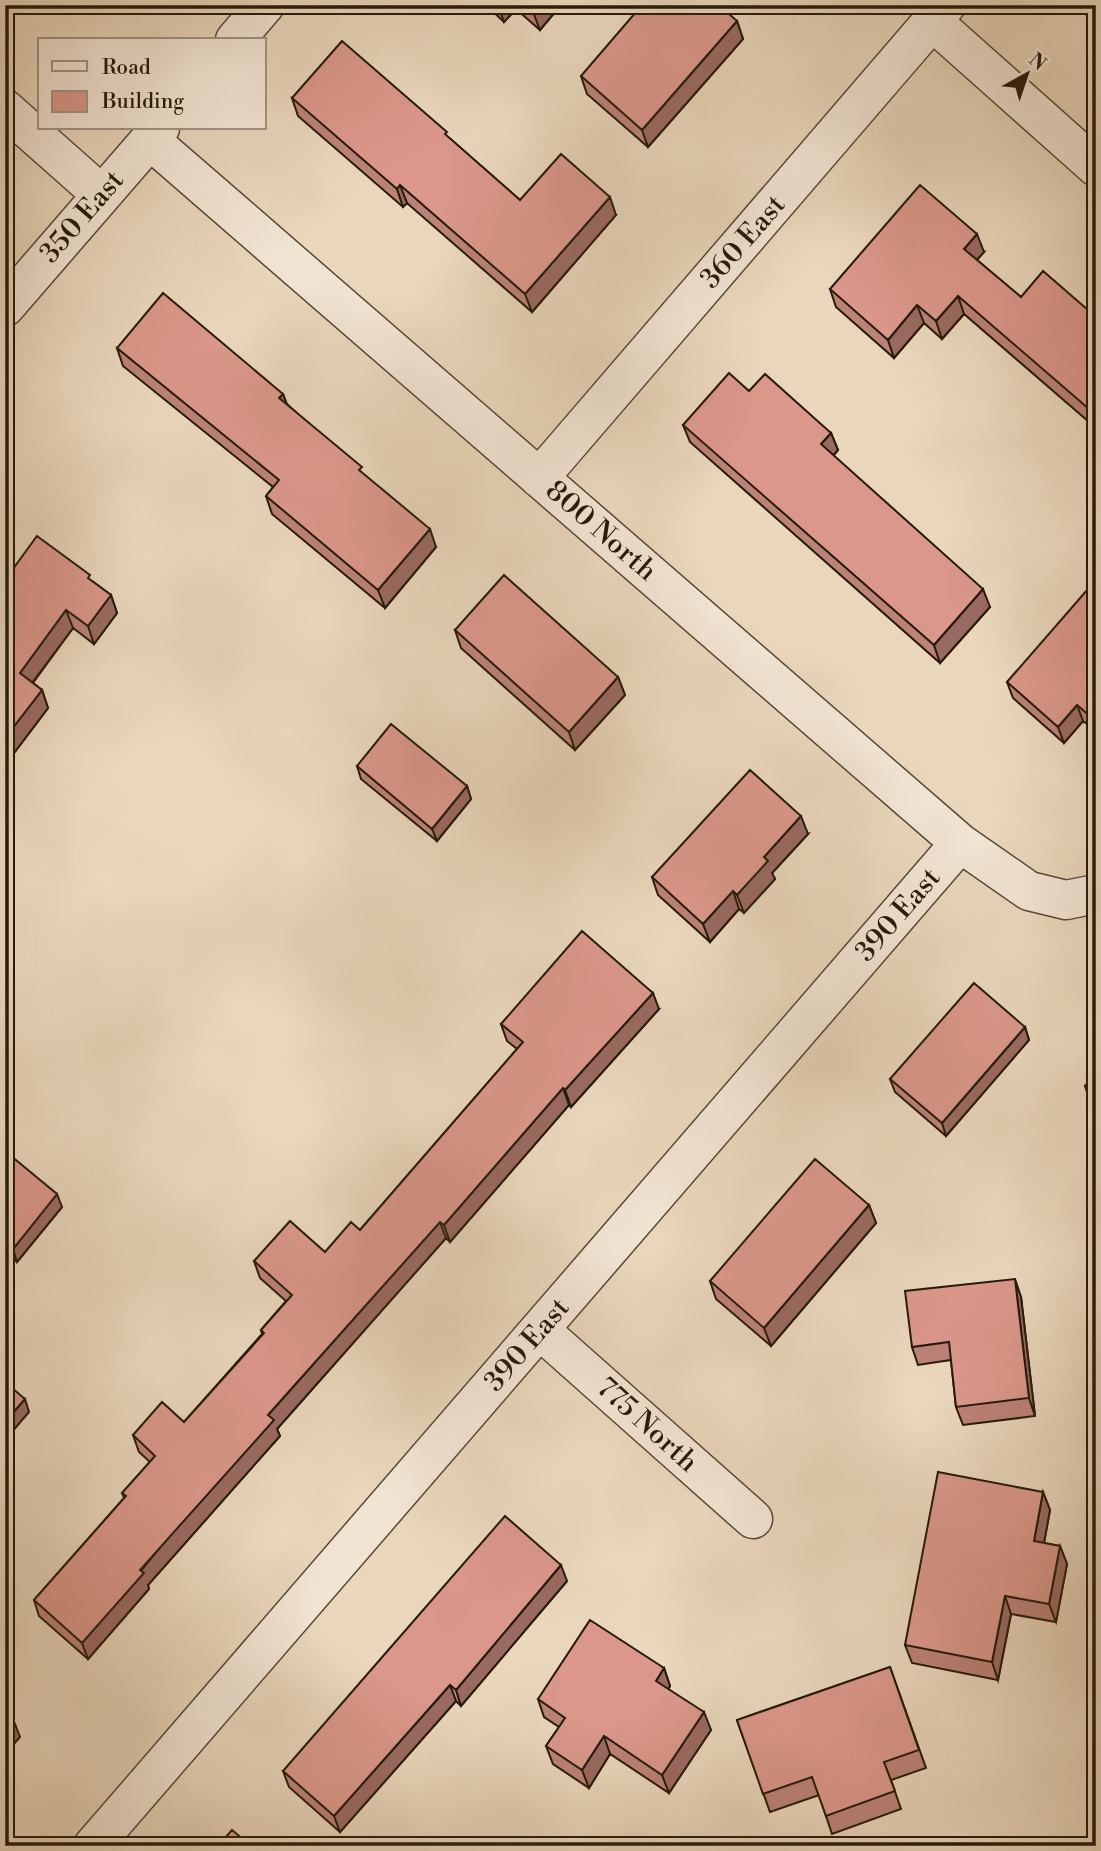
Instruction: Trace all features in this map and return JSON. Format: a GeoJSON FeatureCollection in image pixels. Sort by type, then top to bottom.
{"type":"FeatureCollection","features":[{"type":"Feature","properties":{"kind":"street"},"geometry":{"type":"LineString","coordinates":[[237,38],[265,5]]}},
{"type":"Feature","properties":{"kind":"street"},"geometry":{"type":"LineString","coordinates":[[939,13],[1096,167]]}},
{"type":"Feature","properties":{"kind":"street","name":"360 East"},"geometry":{"type":"LineString","coordinates":[[539,478],[939,13]]}},
{"type":"Feature","properties":{"kind":"street"},"geometry":{"type":"LineString","coordinates":[[5,109],[102,195]]}},
{"type":"Feature","properties":{"kind":"street","name":"800 North"},"geometry":{"type":"LineString","coordinates":[[155,134],[539,478],[960,843],[1030,891],[1081,897]]}},
{"type":"Feature","properties":{"kind":"street","name":"350 East"},"geometry":{"type":"LineString","coordinates":[[5,307],[155,134]]}},
{"type":"Feature","properties":{"kind":"street","name":"390 East"},"geometry":{"type":"LineString","coordinates":[[93,1846],[960,843]]}},
{"type":"Feature","properties":{"kind":"street","name":"775 North"},"geometry":{"type":"LineString","coordinates":[[540,1330],[753,1519]]}},
{"type":"Feature","properties":{"kind":"building"},"geometry":{"type":"Polygon","coordinates":[[[525,5],[539,5],[533,12],[525,5]]]}},
{"type":"Feature","properties":{"kind":"building"},"geometry":{"type":"Polygon","coordinates":[[[642,5],[719,5],[737,21],[642,130],[581,76],[642,5]]]}},
{"type":"Feature","properties":{"kind":"building"},"geometry":{"type":"Polygon","coordinates":[[[342,41],[520,200],[561,154],[610,197],[525,294],[400,185],[397,189],[292,98],[342,41]]]}},
{"type":"Feature","properties":{"kind":"building"},"geometry":{"type":"Polygon","coordinates":[[[920,185],[977,234],[964,249],[1021,297],[1043,271],[1096,317],[1096,415],[958,296],[936,321],[917,305],[888,340],[830,289],[920,185]]]}},
{"type":"Feature","properties":{"kind":"building"},"geometry":{"type":"Polygon","coordinates":[[[163,293],[283,394],[279,398],[362,467],[359,470],[430,529],[378,590],[266,496],[279,480],[117,348],[163,293]]]}},
{"type":"Feature","properties":{"kind":"building"},"geometry":{"type":"Polygon","coordinates":[[[729,373],[749,391],[765,374],[831,433],[821,444],[983,589],[934,645],[683,425],[729,373]]]}},
{"type":"Feature","properties":{"kind":"building"},"geometry":{"type":"Polygon","coordinates":[[[37,536],[90,575],[88,578],[111,595],[88,626],[66,610],[20,673],[42,690],[5,738],[5,580],[37,536]]]}},
{"type":"Feature","properties":{"kind":"building"},"geometry":{"type":"Polygon","coordinates":[[[504,575],[618,677],[569,732],[455,630],[504,575]]]}},
{"type":"Feature","properties":{"kind":"building"},"geometry":{"type":"Polygon","coordinates":[[[1088,589],[1096,596],[1096,711],[1091,717],[1077,705],[1058,727],[1007,682],[1088,589]]]}},
{"type":"Feature","properties":{"kind":"building"},"geometry":{"type":"Polygon","coordinates":[[[391,724],[467,786],[432,829],[357,766],[391,724]]]}},
{"type":"Feature","properties":{"kind":"building"},"geometry":{"type":"Polygon","coordinates":[[[750,770],[801,816],[764,857],[768,861],[737,895],[733,891],[703,924],[652,877],[750,770]]]}},
{"type":"Feature","properties":{"kind":"building"},"geometry":{"type":"Polygon","coordinates":[[[582,931],[653,993],[565,1090],[563,1088],[444,1225],[440,1222],[268,1415],[274,1420],[140,1570],[144,1573],[82,1643],[34,1600],[126,1496],[122,1493],[155,1456],[133,1435],[162,1402],[184,1422],[264,1333],[261,1330],[292,1295],[254,1261],[290,1221],[325,1252],[351,1222],[360,1230],[523,1042],[501,1024],[582,931]]]}},
{"type":"Feature","properties":{"kind":"building"},"geometry":{"type":"Polygon","coordinates":[[[974,983],[1025,1027],[942,1123],[890,1079],[974,983]]]}},
{"type":"Feature","properties":{"kind":"building"},"geometry":{"type":"Polygon","coordinates":[[[1096,1074],[1096,1096],[1085,1086],[1096,1074]]]}},
{"type":"Feature","properties":{"kind":"building"},"geometry":{"type":"Polygon","coordinates":[[[5,1151],[57,1194],[13,1249],[5,1243],[5,1151]]]}},
{"type":"Feature","properties":{"kind":"building"},"geometry":{"type":"Polygon","coordinates":[[[815,1159],[869,1205],[764,1328],[710,1281],[815,1159]]]}},
{"type":"Feature","properties":{"kind":"building"},"geometry":{"type":"Polygon","coordinates":[[[1015,1279],[1029,1398],[956,1407],[949,1342],[912,1347],[905,1291],[1015,1279]]]}},
{"type":"Feature","properties":{"kind":"building"},"geometry":{"type":"Polygon","coordinates":[[[5,1382],[25,1399],[5,1422],[5,1382]]]}},
{"type":"Feature","properties":{"kind":"building"},"geometry":{"type":"Polygon","coordinates":[[[938,1472],[1043,1492],[1034,1541],[1060,1546],[1049,1604],[1005,1596],[992,1662],[905,1645],[938,1472]]]}},
{"type":"Feature","properties":{"kind":"building"},"geometry":{"type":"Polygon","coordinates":[[[505,1516],[561,1565],[456,1690],[450,1685],[334,1816],[283,1771],[505,1516]]]}},
{"type":"Feature","properties":{"kind":"building"},"geometry":{"type":"Polygon","coordinates":[[[590,1620],[664,1668],[656,1681],[704,1712],[662,1775],[604,1736],[582,1770],[546,1746],[565,1718],[538,1699],[590,1620]]]}},
{"type":"Feature","properties":{"kind":"building"},"geometry":{"type":"Polygon","coordinates":[[[890,1667],[919,1750],[884,1762],[895,1791],[826,1816],[812,1777],[763,1794],[737,1720],[890,1667]]]}},
{"type":"Feature","properties":{"kind":"building"},"geometry":{"type":"Polygon","coordinates":[[[5,1716],[15,1724],[5,1735],[5,1716]]]}},
{"type":"Feature","properties":{"kind":"building"},"geometry":{"type":"Polygon","coordinates":[[[232,1830],[251,1846],[218,1846],[232,1830]]]}}]}
